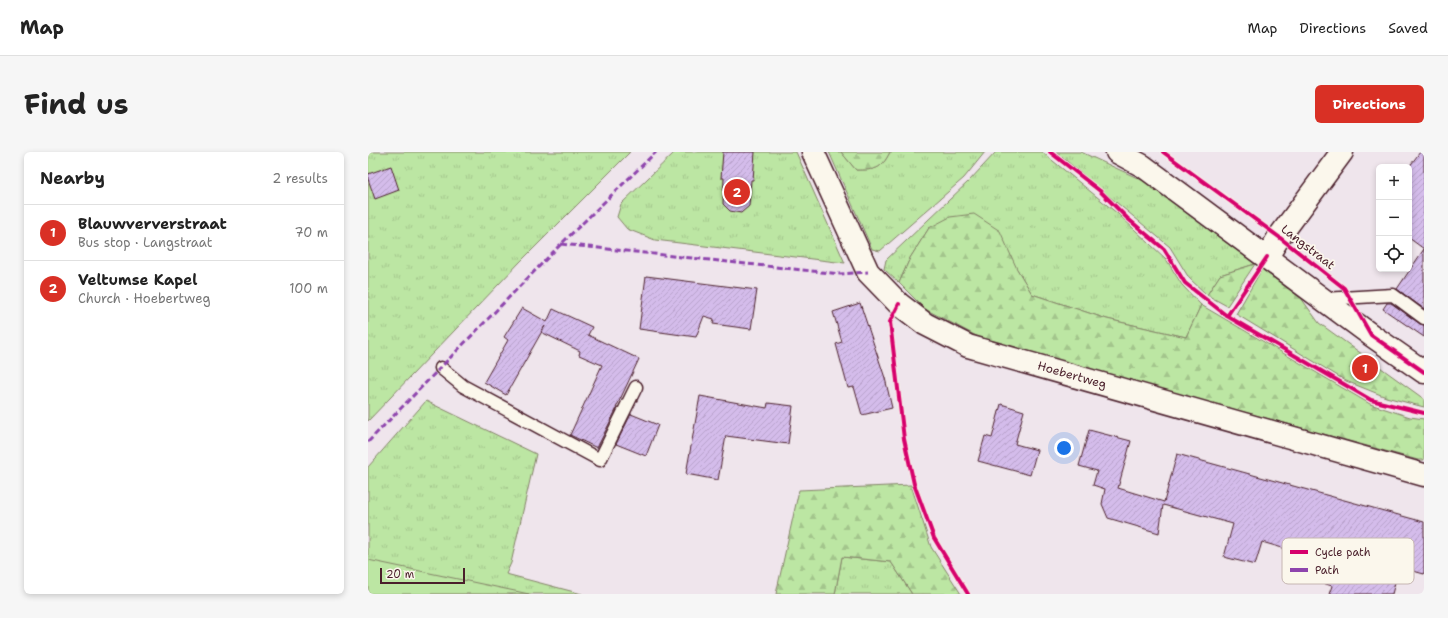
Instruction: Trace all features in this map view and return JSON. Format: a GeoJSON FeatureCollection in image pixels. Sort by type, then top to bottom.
{"type":"FeatureCollection","features":[{"type":"Feature","properties":{"kind":"street","name":"Hoebertweg"},"geometry":{"type":"LineString","coordinates":[[813,152],[868,272],[899,304],[925,324],[968,346],[1424,474]]}},
{"type":"Feature","properties":{"kind":"street"},"geometry":{"type":"LineString","coordinates":[[1117,152],[1143,166],[1424,372]]}},
{"type":"Feature","properties":{"kind":"street"},"geometry":{"type":"LineString","coordinates":[[1267,257],[1279,237],[1342,152]]}},
{"type":"Feature","properties":{"kind":"lane"},"geometry":{"type":"LineString","coordinates":[[1324,299],[1393,295],[1424,318]]}},
{"type":"Feature","properties":{"kind":"lane"},"geometry":{"type":"LineString","coordinates":[[441,368],[463,386],[600,460],[636,387]]}},
{"type":"Feature","properties":{"kind":"green space"},"geometry":{"type":"Polygon","coordinates":[[[368,152],[630,152],[520,262],[368,421],[368,152]]]}},
{"type":"Feature","properties":{"kind":"green space"},"geometry":{"type":"Polygon","coordinates":[[[675,152],[796,152],[845,263],[655,240],[627,229],[617,217],[621,204],[675,152]]]}},
{"type":"Feature","properties":{"kind":"green space"},"geometry":{"type":"Polygon","coordinates":[[[829,152],[841,152],[856,170],[868,170],[880,166],[890,152],[985,152],[964,178],[880,251],[872,249],[829,152]]]}},
{"type":"Feature","properties":{"kind":"green space"},"geometry":{"type":"Polygon","coordinates":[[[841,152],[890,152],[884,162],[877,168],[856,170],[841,152]]]}},
{"type":"Feature","properties":{"kind":"green space"},"geometry":{"type":"Polygon","coordinates":[[[996,152],[1042,152],[1118,214],[1166,259],[1182,285],[1201,305],[1186,337],[1107,319],[1032,294],[1017,269],[929,228],[910,258],[899,283],[884,269],[886,260],[969,181],[996,152]]]}},
{"type":"Feature","properties":{"kind":"green space"},"geometry":{"type":"Polygon","coordinates":[[[1056,152],[1081,152],[1144,181],[1255,264],[1220,275],[1207,295],[1189,278],[1170,247],[1056,152]]]}},
{"type":"Feature","properties":{"kind":"green space"},"geometry":{"type":"Polygon","coordinates":[[[974,214],[1000,231],[1017,269],[1032,294],[1107,319],[1186,337],[1201,305],[1370,404],[1410,417],[1424,419],[1424,460],[1418,460],[986,341],[925,309],[899,283],[910,258],[929,228],[950,217],[974,214]]]}},
{"type":"Feature","properties":{"kind":"green space"},"geometry":{"type":"Polygon","coordinates":[[[1255,264],[1227,306],[1207,295],[1220,275],[1255,264]]]}},
{"type":"Feature","properties":{"kind":"green space"},"geometry":{"type":"Polygon","coordinates":[[[1262,269],[1301,298],[1319,323],[1424,399],[1424,407],[1386,397],[1346,381],[1236,314],[1262,269]]]}},
{"type":"Feature","properties":{"kind":"green space"},"geometry":{"type":"Polygon","coordinates":[[[426,401],[536,454],[511,563],[506,574],[582,594],[368,594],[368,467],[426,401]]]}},
{"type":"Feature","properties":{"kind":"green space"},"geometry":{"type":"Polygon","coordinates":[[[911,485],[931,547],[961,594],[912,594],[891,562],[842,557],[835,594],[776,594],[799,490],[911,485]]]}},
{"type":"Feature","properties":{"kind":"green space"},"geometry":{"type":"Polygon","coordinates":[[[842,557],[891,562],[912,594],[835,594],[842,557]]]}},
{"type":"Feature","properties":{"kind":"green space"},"geometry":{"type":"Polygon","coordinates":[[[368,560],[529,594],[368,594],[368,560]]]}},
{"type":"Feature","properties":{"kind":"building"},"geometry":{"type":"Polygon","coordinates":[[[723,152],[755,152],[749,206],[741,213],[730,211],[723,204],[724,178],[721,178],[723,152]]]}},
{"type":"Feature","properties":{"kind":"building"},"geometry":{"type":"Polygon","coordinates":[[[1420,152],[1424,152],[1424,249],[1412,240],[1411,164],[1420,152]]]}},
{"type":"Feature","properties":{"kind":"building"},"geometry":{"type":"Polygon","coordinates":[[[391,166],[399,190],[375,199],[368,179],[368,174],[391,166]]]}},
{"type":"Feature","properties":{"kind":"building"},"geometry":{"type":"Polygon","coordinates":[[[1424,249],[1424,309],[1397,289],[1408,272],[1412,272],[1412,267],[1424,249]]]}},
{"type":"Feature","properties":{"kind":"building"},"geometry":{"type":"Polygon","coordinates":[[[646,276],[757,290],[751,329],[713,324],[714,319],[704,316],[696,337],[639,329],[646,276]]]}},
{"type":"Feature","properties":{"kind":"building"},"geometry":{"type":"Polygon","coordinates":[[[860,303],[885,378],[892,408],[862,415],[854,387],[848,388],[836,344],[842,342],[833,312],[860,303]]]}},
{"type":"Feature","properties":{"kind":"building"},"geometry":{"type":"Polygon","coordinates":[[[1387,303],[1391,303],[1420,324],[1424,325],[1424,337],[1383,309],[1387,303]]]}},
{"type":"Feature","properties":{"kind":"building"},"geometry":{"type":"Polygon","coordinates":[[[522,308],[547,322],[553,309],[592,327],[588,335],[639,359],[597,448],[570,435],[602,365],[579,355],[580,351],[541,332],[506,395],[484,382],[508,340],[504,337],[522,308]]]}},
{"type":"Feature","properties":{"kind":"building"},"geometry":{"type":"Polygon","coordinates":[[[700,396],[767,408],[768,403],[793,406],[788,444],[726,436],[718,480],[686,474],[700,396]]]}},
{"type":"Feature","properties":{"kind":"building"},"geometry":{"type":"Polygon","coordinates":[[[1001,404],[1024,411],[1015,444],[1037,450],[1030,475],[978,461],[985,436],[992,438],[1001,404]]]}},
{"type":"Feature","properties":{"kind":"building"},"geometry":{"type":"Polygon","coordinates":[[[631,414],[658,425],[646,456],[616,444],[631,414]]]}},
{"type":"Feature","properties":{"kind":"building"},"geometry":{"type":"Polygon","coordinates":[[[1089,430],[1131,441],[1118,488],[1164,502],[1177,454],[1424,522],[1424,574],[1414,571],[1414,538],[1282,538],[1282,548],[1262,542],[1255,565],[1224,557],[1233,524],[1163,505],[1159,533],[1108,518],[1102,504],[1105,489],[1093,485],[1097,471],[1079,466],[1089,430]]]}},
{"type":"Feature","properties":{"kind":"building"},"geometry":{"type":"Polygon","coordinates":[[[1326,584],[1395,584],[1392,594],[1329,594],[1332,586],[1326,584]]]}},
{"type":"Feature","properties":{"kind":"marked path"},"geometry":{"type":"LineString","coordinates":[[368,442],[561,244],[656,152]]}},
{"type":"Feature","properties":{"kind":"marked path"},"geometry":{"type":"LineString","coordinates":[[561,244],[840,274],[868,272]]}},
{"type":"Feature","properties":{"kind":"cycle path"},"geometry":{"type":"LineString","coordinates":[[1050,152],[1100,191],[1127,218],[1164,249],[1185,283],[1227,316],[1371,400],[1424,413]]}},
{"type":"Feature","properties":{"kind":"cycle path","name":"Langstraat"},"geometry":{"type":"LineString","coordinates":[[1163,152],[1279,237],[1344,288],[1371,335],[1424,372]]}},
{"type":"Feature","properties":{"kind":"cycle path"},"geometry":{"type":"LineString","coordinates":[[1227,316],[1267,257]]}},
{"type":"Feature","properties":{"kind":"cycle path"},"geometry":{"type":"LineString","coordinates":[[899,304],[890,322],[904,439],[914,484],[934,538],[968,594]]}},
{"type":"Feature","properties":{"kind":"place","name":"Veltumse Kapel"},"geometry":{"type":"Point","coordinates":[737,192]}},
{"type":"Feature","properties":{"kind":"place","name":"Blauwververstraat"},"geometry":{"type":"Point","coordinates":[1365,368]}}]}
